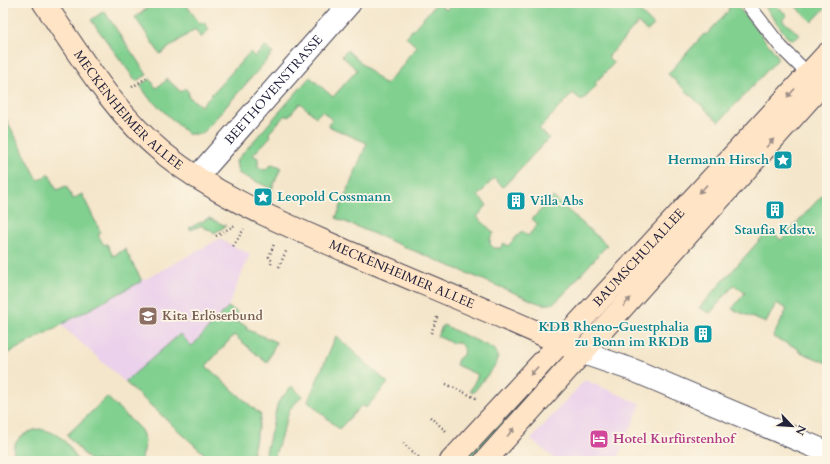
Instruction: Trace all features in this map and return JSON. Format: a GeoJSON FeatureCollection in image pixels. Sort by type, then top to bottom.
{"type":"FeatureCollection","features":[{"type":"Feature","properties":{"kind":"street","name":"MECKENHEIMER ALLEE"},"geometry":{"type":"LineString","coordinates":[[44,3],[123,114],[162,153],[220,192],[283,224],[583,352],[633,370],[827,452]]}},
{"type":"Feature","properties":{"kind":"street","name":"BEETHOVENSTRASSE"},"geometry":{"type":"LineString","coordinates":[[197,177],[350,3]]}},
{"type":"Feature","properties":{"kind":"street","name":"BAUMSCHULALLEE"},"geometry":{"type":"LineString","coordinates":[[485,461],[583,352],[819,80],[827,54]]}},
{"type":"Feature","properties":{"kind":"street","name":"BAUMSCHULALLEE"},"geometry":{"type":"LineString","coordinates":[[451,461],[561,342],[819,80]]}},
{"type":"Feature","properties":{"kind":"lane"},"geometry":{"type":"LineString","coordinates":[[747,3],[781,47],[819,80]]}},
{"type":"Feature","properties":{"kind":"path"},"geometry":{"type":"LineString","coordinates":[[269,257],[272,261],[271,264]]}},
{"type":"Feature","properties":{"kind":"path"},"geometry":{"type":"LineString","coordinates":[[446,384],[498,410]]}},
{"type":"Feature","properties":{"kind":"path"},"geometry":{"type":"LineString","coordinates":[[403,443],[423,461]]}},
{"type":"Feature","properties":{"kind":"shaded area","name":"Kita Erlöserbund"},"geometry":{"type":"Polygon","coordinates":[[[219,239],[250,254],[228,307],[192,346],[180,335],[125,382],[61,325],[219,239]]]}},
{"type":"Feature","properties":{"kind":"shaded area"},"geometry":{"type":"Polygon","coordinates":[[[585,380],[641,404],[619,455],[614,461],[557,461],[531,439],[585,380]]]}},
{"type":"Feature","properties":{"kind":"green space"},"geometry":{"type":"Polygon","coordinates":[[[155,3],[185,3],[200,24],[204,22],[209,30],[201,38],[195,29],[160,54],[135,17],[155,3]]]}},
{"type":"Feature","properties":{"kind":"green space"},"geometry":{"type":"Polygon","coordinates":[[[437,3],[446,10],[452,3],[631,3],[654,25],[647,31],[638,23],[608,57],[614,63],[595,83],[597,85],[582,101],[573,93],[539,129],[549,138],[503,187],[494,178],[478,196],[487,205],[477,217],[494,233],[490,238],[490,244],[494,248],[501,248],[504,243],[508,246],[522,231],[528,236],[538,224],[532,219],[553,197],[607,245],[555,302],[543,304],[536,302],[336,218],[367,143],[328,126],[332,120],[322,111],[316,117],[300,103],[288,117],[285,115],[269,133],[271,136],[253,155],[258,158],[258,167],[265,170],[272,164],[281,167],[272,189],[238,173],[236,161],[310,77],[333,97],[357,70],[342,56],[347,50],[385,85],[406,62],[405,60],[417,47],[406,37],[437,3]]]}},
{"type":"Feature","properties":{"kind":"green space"},"geometry":{"type":"Polygon","coordinates":[[[735,3],[777,55],[778,59],[719,122],[668,74],[704,34],[706,35],[729,10],[728,8],[735,3]]]}},
{"type":"Feature","properties":{"kind":"green space"},"geometry":{"type":"Polygon","coordinates":[[[767,3],[773,3],[787,15],[782,20],[800,35],[797,38],[791,39],[787,37],[764,5],[767,3]]]}},
{"type":"Feature","properties":{"kind":"green space"},"geometry":{"type":"Polygon","coordinates":[[[797,3],[827,3],[827,6],[812,22],[794,5],[797,3]]]}},
{"type":"Feature","properties":{"kind":"green space"},"geometry":{"type":"Polygon","coordinates":[[[104,11],[147,75],[136,81],[91,20],[104,11]]]}},
{"type":"Feature","properties":{"kind":"green space"},"geometry":{"type":"Polygon","coordinates":[[[265,46],[273,53],[202,134],[188,134],[149,98],[140,85],[150,79],[156,88],[167,80],[166,78],[181,92],[185,88],[189,93],[188,96],[201,106],[250,52],[255,57],[265,46]]]}},
{"type":"Feature","properties":{"kind":"green space"},"geometry":{"type":"Polygon","coordinates":[[[3,113],[38,180],[49,174],[57,190],[66,186],[73,199],[82,194],[101,233],[98,235],[104,245],[107,244],[113,256],[125,249],[142,281],[3,356],[3,113]]]}},
{"type":"Feature","properties":{"kind":"green space"},"geometry":{"type":"Polygon","coordinates":[[[827,190],[827,363],[798,351],[799,349],[773,337],[787,309],[776,303],[766,323],[732,309],[745,293],[734,285],[710,313],[699,308],[765,234],[767,236],[771,231],[781,240],[827,190]]]}},
{"type":"Feature","properties":{"kind":"green space"},"geometry":{"type":"Polygon","coordinates":[[[209,218],[226,226],[214,233],[211,230],[204,228],[202,225],[191,230],[189,228],[209,218]]]}},
{"type":"Feature","properties":{"kind":"green space"},"geometry":{"type":"Polygon","coordinates":[[[228,307],[237,312],[234,321],[247,326],[246,329],[276,342],[267,363],[234,335],[206,366],[261,415],[251,461],[212,461],[125,382],[180,334],[192,346],[228,307]]]}},
{"type":"Feature","properties":{"kind":"green space"},"geometry":{"type":"Polygon","coordinates":[[[443,325],[492,348],[498,355],[497,363],[473,393],[470,391],[478,375],[456,365],[458,359],[463,355],[464,348],[459,343],[452,343],[437,336],[443,325]]]}},
{"type":"Feature","properties":{"kind":"green space"},"geometry":{"type":"Polygon","coordinates":[[[336,336],[388,383],[366,408],[362,405],[339,429],[308,401],[336,336]]]}},
{"type":"Feature","properties":{"kind":"green space"},"geometry":{"type":"Polygon","coordinates":[[[292,386],[302,396],[290,409],[273,461],[264,461],[278,402],[292,386]]]}},
{"type":"Feature","properties":{"kind":"green space"},"geometry":{"type":"Polygon","coordinates":[[[530,386],[536,389],[470,461],[459,461],[530,386]]]}},
{"type":"Feature","properties":{"kind":"green space"},"geometry":{"type":"Polygon","coordinates":[[[107,397],[141,430],[145,440],[144,451],[140,461],[90,461],[67,435],[107,397]]]}},
{"type":"Feature","properties":{"kind":"green space"},"geometry":{"type":"Polygon","coordinates":[[[40,429],[59,436],[71,449],[78,461],[16,461],[14,455],[15,443],[28,432],[40,429]]]}},
{"type":"Feature","properties":{"kind":"place","name":"Hermann Hirsch"},"geometry":{"type":"Point","coordinates":[783,160]}},
{"type":"Feature","properties":{"kind":"place","name":"Leopold Cossmann"},"geometry":{"type":"Point","coordinates":[263,197]}},
{"type":"Feature","properties":{"kind":"place","name":"Villa Abs"},"geometry":{"type":"Point","coordinates":[516,201]}},
{"type":"Feature","properties":{"kind":"place","name":"Staufia Kdstv."},"geometry":{"type":"Point","coordinates":[775,210]}},
{"type":"Feature","properties":{"kind":"place","name":"Kita Erlöserbund"},"geometry":{"type":"Point","coordinates":[148,316]}},
{"type":"Feature","properties":{"kind":"place","name":"KDB Rheno-Guestphalia zu Bonn im RKDB"},"geometry":{"type":"Point","coordinates":[703,334]}},
{"type":"Feature","properties":{"kind":"place","name":"Hotel Kurfürstenhof"},"geometry":{"type":"Point","coordinates":[599,439]}}]}
